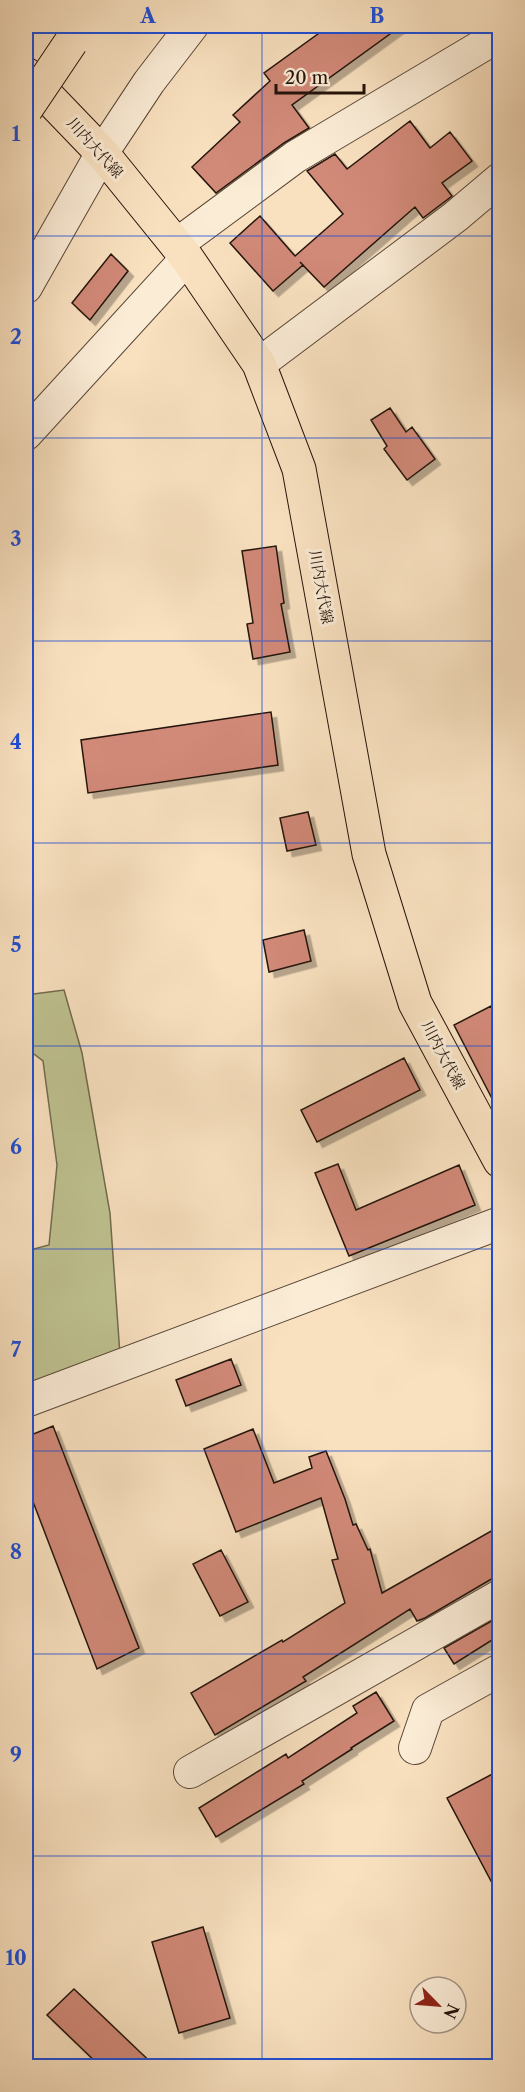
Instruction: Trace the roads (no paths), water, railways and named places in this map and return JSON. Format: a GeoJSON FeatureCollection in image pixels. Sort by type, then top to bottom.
{"type":"FeatureCollection","features":[{"type":"Feature","properties":{"kind":"main road"},"geometry":{"type":"LineString","coordinates":[[26,109],[70,42]]}},
{"type":"Feature","properties":{"kind":"main road","name":"川内大代線"},"geometry":{"type":"LineString","coordinates":[[26,74],[102,153],[182,251],[259,364],[299,469],[367,843],[375,871],[415,1003],[500,1161]]}},
{"type":"Feature","properties":{"kind":"street"},"geometry":{"type":"LineString","coordinates":[[26,287],[102,153],[149,82],[192,26]]}},
{"type":"Feature","properties":{"kind":"street"},"geometry":{"type":"LineString","coordinates":[[26,434],[182,251],[295,157],[490,41]]}},
{"type":"Feature","properties":{"kind":"street"},"geometry":{"type":"LineString","coordinates":[[259,364],[455,217],[500,179]]}},
{"type":"Feature","properties":{"kind":"street"},"geometry":{"type":"LineString","coordinates":[[26,1401],[500,1223]]}},
{"type":"Feature","properties":{"kind":"street"},"geometry":{"type":"LineString","coordinates":[[190,1772],[500,1596]]}},
{"type":"Feature","properties":{"kind":"street"},"geometry":{"type":"LineString","coordinates":[[416,1748],[428,1710],[500,1670]]}}]}
